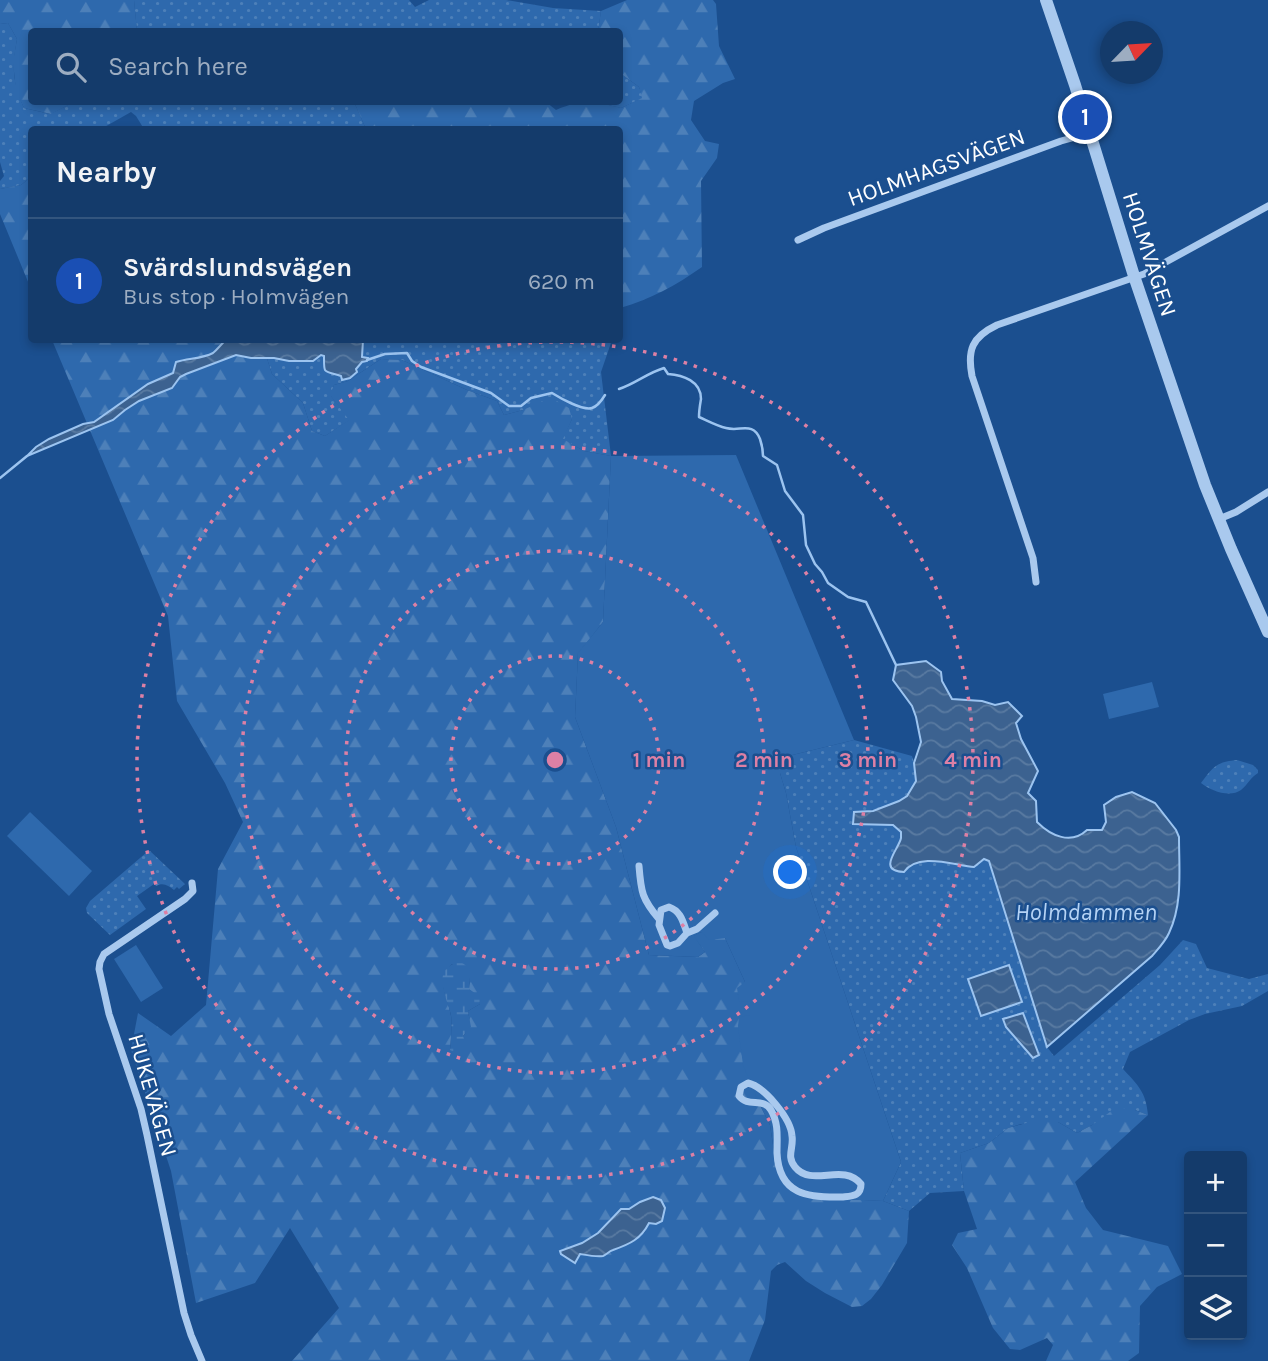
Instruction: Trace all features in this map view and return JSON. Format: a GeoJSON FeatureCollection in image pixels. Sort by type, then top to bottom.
{"type":"FeatureCollection","features":[{"type":"Feature","properties":{"kind":"street","name":"HOLMVÄGEN"},"geometry":{"type":"LineString","coordinates":[[1046,0],[1184,424],[1219,519],[1268,632]]}},
{"type":"Feature","properties":{"kind":"street","name":"HOLMHAGSVÄGEN"},"geometry":{"type":"LineString","coordinates":[[797,240],[1061,141],[1090,133]]}},
{"type":"Feature","properties":{"kind":"street"},"geometry":{"type":"LineString","coordinates":[[1036,582],[1034,558],[974,386],[970,364],[971,350],[978,337],[990,328],[1144,274],[1268,206]]}},
{"type":"Feature","properties":{"kind":"street"},"geometry":{"type":"LineString","coordinates":[[1219,519],[1268,492]]}},
{"type":"Feature","properties":{"kind":"street"},"geometry":{"type":"LineString","coordinates":[[639,866],[642,893],[649,908],[659,919]]}},
{"type":"Feature","properties":{"kind":"street","name":"HUKEVÄGEN"},"geometry":{"type":"LineString","coordinates":[[192,883],[193,891],[185,899],[104,954],[99,969],[108,1014],[141,1109],[184,1312],[202,1361]]}},
{"type":"Feature","properties":{"kind":"street"},"geometry":{"type":"LineString","coordinates":[[687,933],[676,909],[669,907],[662,910],[659,925],[667,945],[670,946],[678,943],[687,933],[697,929],[715,914]]}},
{"type":"Feature","properties":{"kind":"street"},"geometry":{"type":"LineString","coordinates":[[755,1084],[778,1108],[790,1129],[793,1139],[790,1155],[794,1166],[806,1175],[851,1176],[861,1184],[859,1193],[854,1196],[811,1197],[788,1184],[779,1167],[778,1133],[772,1111],[761,1102],[747,1102],[739,1096],[741,1087],[755,1084]]}},
{"type":"Feature","properties":{"kind":"green space"},"geometry":{"type":"Polygon","coordinates":[[[0,0],[134,0],[137,28],[28,28],[28,105],[68,105],[51,114],[24,108],[16,91],[13,62],[17,39],[8,23],[0,24],[0,0]]]}},
{"type":"Feature","properties":{"kind":"green space"},"geometry":{"type":"Polygon","coordinates":[[[134,0],[409,0],[415,7],[429,0],[506,0],[553,8],[601,11],[599,28],[137,28],[134,0]]]}},
{"type":"Feature","properties":{"kind":"green space"},"geometry":{"type":"Polygon","coordinates":[[[627,0],[713,0],[716,4],[719,46],[735,79],[723,83],[694,101],[691,120],[705,141],[719,144],[717,158],[701,181],[702,267],[662,291],[623,307],[623,126],[365,126],[355,105],[550,105],[556,110],[571,105],[607,105],[621,108],[642,98],[639,87],[623,75],[623,28],[598,28],[601,11],[627,0]]]}},
{"type":"Feature","properties":{"kind":"green space"},"geometry":{"type":"Polygon","coordinates":[[[8,23],[17,39],[14,74],[24,108],[50,114],[68,105],[355,105],[365,126],[142,126],[131,112],[106,126],[28,126],[28,179],[21,185],[0,189],[0,181],[4,176],[0,162],[0,24],[8,23]]]}},
{"type":"Feature","properties":{"kind":"green space"},"geometry":{"type":"Polygon","coordinates":[[[623,75],[639,87],[643,98],[621,108],[608,105],[623,105],[623,75]]]}},
{"type":"Feature","properties":{"kind":"green space"},"geometry":{"type":"Polygon","coordinates":[[[28,179],[28,282],[0,214],[0,189],[21,185],[28,179]]]}},
{"type":"Feature","properties":{"kind":"green space"},"geometry":{"type":"Polygon","coordinates":[[[53,343],[262,343],[272,374],[303,403],[312,431],[325,436],[349,420],[330,395],[334,385],[348,381],[381,359],[402,360],[497,401],[504,415],[550,398],[569,408],[572,419],[563,439],[584,451],[611,456],[603,622],[578,654],[575,717],[616,827],[649,955],[698,957],[705,952],[693,936],[701,932],[725,938],[745,982],[750,1001],[758,1101],[770,1125],[776,1165],[844,1199],[883,1201],[909,1211],[907,1243],[871,1299],[862,1306],[852,1307],[806,1281],[785,1262],[777,1265],[771,1271],[765,1320],[749,1361],[292,1361],[339,1308],[290,1228],[255,1283],[196,1303],[171,1171],[131,1050],[138,1013],[171,1036],[206,1005],[218,869],[243,822],[225,783],[177,701],[168,616],[53,343]],[[452,964],[444,976],[451,1016],[450,1050],[468,1028],[468,1011],[480,1004],[469,989],[470,978],[452,964]],[[653,1198],[617,1213],[598,1233],[561,1254],[575,1263],[580,1254],[603,1256],[633,1241],[645,1232],[649,1222],[654,1224],[662,1221],[665,1208],[653,1198]]]}},
{"type":"Feature","properties":{"kind":"green space"},"geometry":{"type":"Polygon","coordinates":[[[262,343],[611,343],[601,372],[611,456],[584,451],[562,439],[572,419],[523,410],[504,415],[497,401],[402,360],[381,359],[348,381],[334,385],[331,396],[350,420],[325,436],[312,431],[303,403],[272,374],[262,343]]]}},
{"type":"Feature","properties":{"kind":"green space"},"geometry":{"type":"Polygon","coordinates":[[[736,455],[854,740],[780,758],[780,773],[796,847],[901,1162],[883,1201],[811,1198],[788,1186],[776,1165],[770,1125],[743,1065],[739,1017],[750,1015],[750,1002],[739,1001],[737,988],[745,982],[725,938],[710,940],[701,932],[694,936],[705,952],[698,957],[649,955],[616,827],[575,717],[578,653],[603,622],[611,456],[736,455]]]}},
{"type":"Feature","properties":{"kind":"green space"},"geometry":{"type":"Polygon","coordinates":[[[1152,682],[1159,707],[1109,719],[1103,694],[1152,682]]]}},
{"type":"Feature","properties":{"kind":"green space"},"geometry":{"type":"Polygon","coordinates":[[[854,740],[912,756],[915,771],[910,792],[902,799],[880,808],[855,812],[853,824],[893,825],[901,832],[894,851],[908,865],[921,861],[939,861],[955,865],[984,858],[989,861],[1047,1047],[1054,1056],[1160,965],[1183,940],[1196,944],[1207,968],[1249,979],[1268,974],[1268,991],[1242,1006],[1189,1020],[1130,1052],[1123,1069],[1140,1089],[1148,1115],[1135,1110],[1077,1133],[1058,1122],[1021,1124],[1008,1128],[989,1143],[960,1153],[964,1191],[930,1193],[909,1211],[883,1201],[901,1162],[796,847],[780,773],[780,758],[854,740]]]}},
{"type":"Feature","properties":{"kind":"green space"},"geometry":{"type":"Polygon","coordinates":[[[1237,760],[1253,765],[1258,770],[1241,790],[1221,792],[1201,783],[1216,766],[1237,760]]]}},
{"type":"Feature","properties":{"kind":"green space"},"geometry":{"type":"Polygon","coordinates":[[[30,812],[92,871],[69,896],[7,836],[30,812]]]}},
{"type":"Feature","properties":{"kind":"green space"},"geometry":{"type":"Polygon","coordinates":[[[150,851],[185,884],[174,890],[165,885],[154,884],[137,896],[146,909],[110,935],[87,913],[86,908],[90,901],[150,851]]]}},
{"type":"Feature","properties":{"kind":"green space"},"geometry":{"type":"Polygon","coordinates":[[[136,945],[163,988],[141,1002],[114,959],[136,945]]]}},
{"type":"Feature","properties":{"kind":"green space"},"geometry":{"type":"Polygon","coordinates":[[[459,962],[469,969],[469,989],[479,996],[480,1004],[468,1011],[471,1027],[463,1036],[466,1045],[463,1050],[454,1052],[450,1050],[451,1015],[444,992],[443,977],[450,966],[459,962]]]}},
{"type":"Feature","properties":{"kind":"green space"},"geometry":{"type":"Polygon","coordinates":[[[1117,1107],[1148,1115],[1075,1182],[1086,1208],[1103,1230],[1168,1246],[1182,1274],[1157,1287],[1140,1306],[1139,1353],[1128,1361],[1046,1361],[1053,1345],[1047,1338],[1020,1350],[1010,1349],[993,1328],[967,1268],[952,1245],[958,1233],[977,1229],[964,1191],[960,1153],[989,1143],[1008,1128],[1038,1120],[1058,1122],[1077,1133],[1117,1107]]]}},
{"type":"Feature","properties":{"kind":"water"},"geometry":{"type":"Polygon","coordinates":[[[223,343],[363,343],[362,357],[368,358],[350,378],[342,380],[341,376],[326,371],[324,356],[321,355],[313,361],[289,361],[236,355],[180,377],[172,388],[139,401],[113,420],[27,456],[49,439],[94,422],[148,384],[173,373],[176,362],[209,355],[223,343]]]}},
{"type":"Feature","properties":{"kind":"water","name":"Holmdammen"},"geometry":{"type":"Polygon","coordinates":[[[926,661],[941,672],[942,681],[952,699],[982,701],[995,705],[1008,702],[1022,716],[1016,723],[1021,739],[1038,771],[1028,793],[1036,801],[1037,822],[1048,831],[1068,838],[1081,835],[1087,830],[1102,830],[1106,822],[1104,805],[1116,797],[1132,792],[1155,803],[1179,837],[1178,898],[1166,939],[1152,956],[1047,1047],[989,861],[984,859],[974,867],[927,861],[918,862],[904,872],[896,871],[890,864],[901,832],[893,825],[853,824],[854,812],[873,811],[899,801],[907,796],[916,781],[914,763],[921,742],[916,717],[912,706],[893,680],[896,665],[926,661]]]}},
{"type":"Feature","properties":{"kind":"water"},"geometry":{"type":"Polygon","coordinates":[[[1009,965],[1022,1002],[981,1016],[968,979],[1009,965]]]}},
{"type":"Feature","properties":{"kind":"water"},"geometry":{"type":"Polygon","coordinates":[[[1023,1013],[1039,1055],[1033,1058],[1006,1027],[1003,1019],[1023,1013]]]}},
{"type":"Feature","properties":{"kind":"water"},"geometry":{"type":"Polygon","coordinates":[[[653,1197],[661,1200],[665,1208],[662,1221],[649,1223],[642,1233],[625,1246],[603,1256],[580,1254],[575,1263],[561,1254],[560,1251],[582,1243],[598,1233],[621,1209],[629,1209],[653,1197]]]}},
{"type":"Feature","properties":{"kind":"waterway"},"geometry":{"type":"LineString","coordinates":[[367,360],[385,354],[407,353],[412,361],[421,367],[491,393],[509,406],[521,406],[531,398],[552,393],[577,406],[592,408],[605,395]]}},
{"type":"Feature","properties":{"kind":"waterway"},"geometry":{"type":"LineString","coordinates":[[619,389],[664,368],[668,374],[695,383],[701,399],[699,417],[731,429],[754,430],[761,443],[763,456],[777,465],[785,491],[803,515],[806,545],[815,564],[828,583],[848,597],[866,602],[896,665]]}},
{"type":"Feature","properties":{"kind":"waterway"},"geometry":{"type":"LineString","coordinates":[[0,478],[27,456]]}},
{"type":"Feature","properties":{"kind":"place","name":"Svärdslundsvägen"},"geometry":{"type":"Point","coordinates":[1085,117]}}]}
